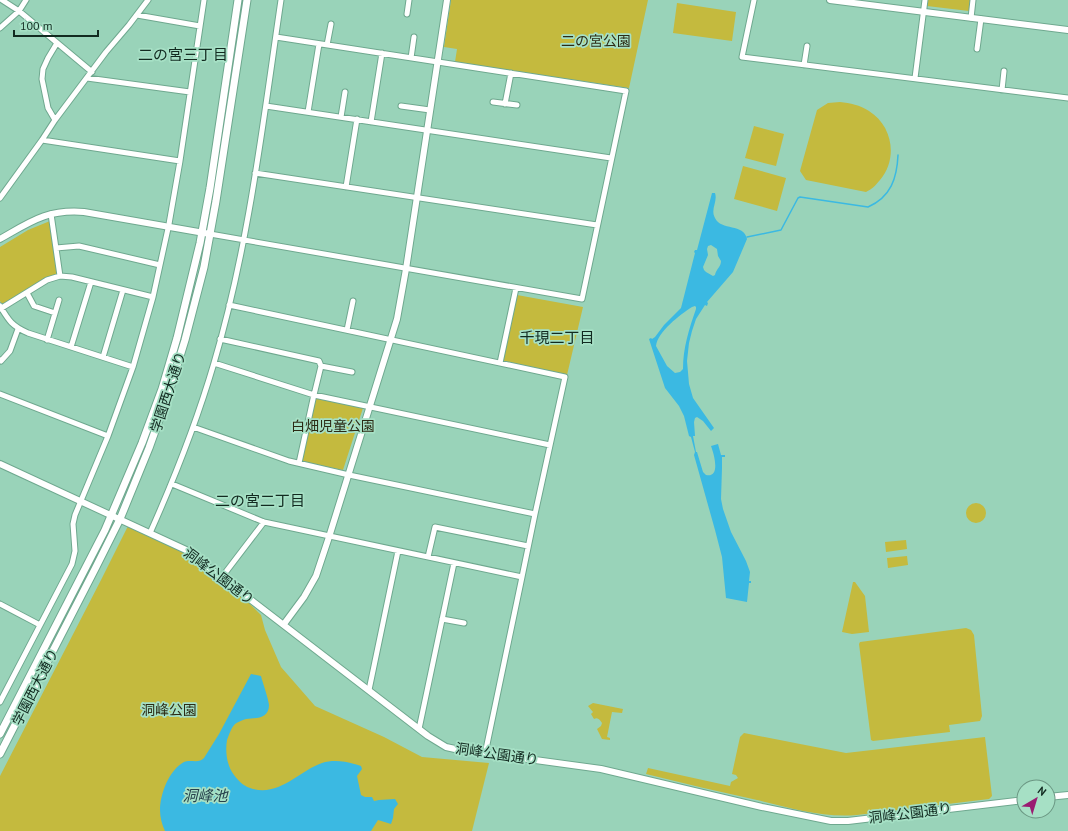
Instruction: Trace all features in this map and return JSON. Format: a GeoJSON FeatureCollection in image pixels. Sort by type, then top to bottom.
{"type":"FeatureCollection","features":[{"type":"Feature","properties":{"kind":"main road","name":"学園西大通り"},"geometry":{"type":"LineString","coordinates":[[0,734],[112,516],[162,389],[186,303],[202,233],[238,0]]}},
{"type":"Feature","properties":{"kind":"main road","name":"学園西大通り"},"geometry":{"type":"LineString","coordinates":[[0,754],[120,519],[149,448],[169,392],[185,340],[210,234],[247,0]]}},
{"type":"Feature","properties":{"kind":"street"},"geometry":{"type":"LineString","coordinates":[[2,0],[19,11],[92,72]]}},
{"type":"Feature","properties":{"kind":"street"},"geometry":{"type":"LineString","coordinates":[[0,28],[19,11],[26,0]]}},
{"type":"Feature","properties":{"kind":"street"},"geometry":{"type":"LineString","coordinates":[[0,198],[55,120],[106,52],[148,0]]}},
{"type":"Feature","properties":{"kind":"street"},"geometry":{"type":"LineString","coordinates":[[0,702],[72,564],[75,550],[75,515],[108,436],[133,367],[153,298],[169,227],[204,0]]}},
{"type":"Feature","properties":{"kind":"street"},"geometry":{"type":"LineString","coordinates":[[150,533],[172,484],[193,427],[214,363],[229,305],[244,240],[266,106],[281,0]]}},
{"type":"Feature","properties":{"kind":"street"},"geometry":{"type":"LineString","coordinates":[[407,14],[409,0]]}},
{"type":"Feature","properties":{"kind":"street"},"geometry":{"type":"LineString","coordinates":[[284,624],[304,597],[316,576],[400,310],[447,0]]}},
{"type":"Feature","properties":{"kind":"street"},"geometry":{"type":"LineString","coordinates":[[754,0],[742,57],[1068,98]]}},
{"type":"Feature","properties":{"kind":"street"},"geometry":{"type":"LineString","coordinates":[[830,0],[1068,30]]}},
{"type":"Feature","properties":{"kind":"street"},"geometry":{"type":"LineString","coordinates":[[915,78],[925,0]]}},
{"type":"Feature","properties":{"kind":"street"},"geometry":{"type":"LineString","coordinates":[[970,18],[973,0]]}},
{"type":"Feature","properties":{"kind":"street"},"geometry":{"type":"LineString","coordinates":[[137,15],[200,26]]}},
{"type":"Feature","properties":{"kind":"street"},"geometry":{"type":"LineString","coordinates":[[978,49],[981,19]]}},
{"type":"Feature","properties":{"kind":"street"},"geometry":{"type":"LineString","coordinates":[[328,45],[331,24]]}},
{"type":"Feature","properties":{"kind":"street"},"geometry":{"type":"LineString","coordinates":[[0,239],[29,222],[51,214],[67,211],[84,212],[582,299],[626,91],[276,37]]}},
{"type":"Feature","properties":{"kind":"street"},"geometry":{"type":"LineString","coordinates":[[411,58],[414,37]]}},
{"type":"Feature","properties":{"kind":"street"},"geometry":{"type":"LineString","coordinates":[[55,120],[48,108],[42,79],[43,69],[57,43]]}},
{"type":"Feature","properties":{"kind":"street"},"geometry":{"type":"LineString","coordinates":[[308,112],[318,44]]}},
{"type":"Feature","properties":{"kind":"street"},"geometry":{"type":"LineString","coordinates":[[804,64],[807,46]]}},
{"type":"Feature","properties":{"kind":"street"},"geometry":{"type":"LineString","coordinates":[[371,122],[382,53]]}},
{"type":"Feature","properties":{"kind":"street"},"geometry":{"type":"LineString","coordinates":[[1002,90],[1004,72]]}},
{"type":"Feature","properties":{"kind":"street"},"geometry":{"type":"LineString","coordinates":[[505,104],[511,73]]}},
{"type":"Feature","properties":{"kind":"street"},"geometry":{"type":"LineString","coordinates":[[87,78],[190,92]]}},
{"type":"Feature","properties":{"kind":"street"},"geometry":{"type":"LineString","coordinates":[[341,117],[345,92]]}},
{"type":"Feature","properties":{"kind":"street"},"geometry":{"type":"LineString","coordinates":[[493,102],[517,105]]}},
{"type":"Feature","properties":{"kind":"street"},"geometry":{"type":"LineString","coordinates":[[266,106],[611,158]]}},
{"type":"Feature","properties":{"kind":"street"},"geometry":{"type":"LineString","coordinates":[[401,106],[430,110]]}},
{"type":"Feature","properties":{"kind":"street"},"geometry":{"type":"LineString","coordinates":[[346,187],[357,120]]}},
{"type":"Feature","properties":{"kind":"street"},"geometry":{"type":"LineString","coordinates":[[42,140],[180,161]]}},
{"type":"Feature","properties":{"kind":"street"},"geometry":{"type":"LineString","coordinates":[[255,173],[597,225]]}},
{"type":"Feature","properties":{"kind":"street"},"geometry":{"type":"LineString","coordinates":[[51,214],[60,276]]}},
{"type":"Feature","properties":{"kind":"street"},"geometry":{"type":"LineString","coordinates":[[56,248],[79,246],[160,264]]}},
{"type":"Feature","properties":{"kind":"street"},"geometry":{"type":"LineString","coordinates":[[133,367],[47,340],[18,329],[10,322],[0,308],[47,280],[60,276],[72,277],[153,298]]}},
{"type":"Feature","properties":{"kind":"street"},"geometry":{"type":"LineString","coordinates":[[72,347],[91,282]]}},
{"type":"Feature","properties":{"kind":"street"},"geometry":{"type":"LineString","coordinates":[[500,363],[516,288]]}},
{"type":"Feature","properties":{"kind":"street"},"geometry":{"type":"LineString","coordinates":[[103,357],[123,290]]}},
{"type":"Feature","properties":{"kind":"street"},"geometry":{"type":"LineString","coordinates":[[27,293],[34,306],[55,313]]}},
{"type":"Feature","properties":{"kind":"street"},"geometry":{"type":"LineString","coordinates":[[47,340],[59,300]]}},
{"type":"Feature","properties":{"kind":"street"},"geometry":{"type":"LineString","coordinates":[[347,330],[354,301]]}},
{"type":"Feature","properties":{"kind":"street"},"geometry":{"type":"LineString","coordinates":[[229,305],[565,377],[534,514],[484,754]]}},
{"type":"Feature","properties":{"kind":"street"},"geometry":{"type":"LineString","coordinates":[[0,360],[2,360],[10,351],[18,329]]}},
{"type":"Feature","properties":{"kind":"street"},"geometry":{"type":"LineString","coordinates":[[220,339],[319,361],[321,366],[299,463]]}},
{"type":"Feature","properties":{"kind":"street"},"geometry":{"type":"LineString","coordinates":[[214,363],[314,395],[550,445]]}},
{"type":"Feature","properties":{"kind":"street"},"geometry":{"type":"LineString","coordinates":[[321,366],[352,372]]}},
{"type":"Feature","properties":{"kind":"street"},"geometry":{"type":"LineString","coordinates":[[0,394],[108,436]]}},
{"type":"Feature","properties":{"kind":"street"},"geometry":{"type":"LineString","coordinates":[[193,427],[289,461],[534,514]]}},
{"type":"Feature","properties":{"kind":"street","name":"洞峰公園通り"},"geometry":{"type":"LineString","coordinates":[[0,464],[186,550],[428,736],[446,746],[455,749],[601,769],[762,807],[831,821],[848,821],[1016,801]]}},
{"type":"Feature","properties":{"kind":"street"},"geometry":{"type":"LineString","coordinates":[[172,484],[264,522],[522,577]]}},
{"type":"Feature","properties":{"kind":"street"},"geometry":{"type":"LineString","coordinates":[[222,577],[264,522]]}},
{"type":"Feature","properties":{"kind":"street"},"geometry":{"type":"LineString","coordinates":[[428,557],[435,527],[528,546]]}},
{"type":"Feature","properties":{"kind":"street"},"geometry":{"type":"LineString","coordinates":[[369,690],[398,551]]}},
{"type":"Feature","properties":{"kind":"street"},"geometry":{"type":"LineString","coordinates":[[419,729],[454,563]]}},
{"type":"Feature","properties":{"kind":"street"},"geometry":{"type":"LineString","coordinates":[[0,604],[40,625]]}},
{"type":"Feature","properties":{"kind":"street"},"geometry":{"type":"LineString","coordinates":[[442,619],[464,623]]}},
{"type":"Feature","properties":{"kind":"street"},"geometry":{"type":"LineString","coordinates":[[1056,796],[1068,795]]}},
{"type":"Feature","properties":{"kind":"green space","name":"二の宮公園"},"geometry":{"type":"Polygon","coordinates":[[[451,0],[648,0],[629,88],[455,62],[457,49],[444,47],[451,0]]]}},
{"type":"Feature","properties":{"kind":"green space"},"geometry":{"type":"Polygon","coordinates":[[[928,0],[970,0],[969,11],[927,6],[928,0]]]}},
{"type":"Feature","properties":{"kind":"green space"},"geometry":{"type":"Polygon","coordinates":[[[677,3],[736,12],[732,41],[673,33],[677,3]]]}},
{"type":"Feature","properties":{"kind":"green space"},"geometry":{"type":"Polygon","coordinates":[[[840,102],[862,107],[869,111],[877,117],[888,134],[891,153],[886,172],[873,187],[866,192],[806,180],[800,171],[817,110],[828,103],[840,102]]]}},
{"type":"Feature","properties":{"kind":"green space"},"geometry":{"type":"Polygon","coordinates":[[[754,126],[784,134],[776,166],[745,158],[754,126]]]}},
{"type":"Feature","properties":{"kind":"green space"},"geometry":{"type":"Polygon","coordinates":[[[743,166],[786,178],[777,211],[734,199],[743,166]]]}},
{"type":"Feature","properties":{"kind":"green space"},"geometry":{"type":"Polygon","coordinates":[[[50,221],[57,273],[55,276],[44,280],[4,303],[1,303],[0,247],[28,230],[50,221]]]}},
{"type":"Feature","properties":{"kind":"green space"},"geometry":{"type":"Polygon","coordinates":[[[517,295],[583,307],[567,375],[505,362],[503,359],[517,295]]]}},
{"type":"Feature","properties":{"kind":"green space","name":"白畑児童公園"},"geometry":{"type":"Polygon","coordinates":[[[317,398],[363,408],[343,470],[304,462],[302,459],[314,400],[317,398]]]}},
{"type":"Feature","properties":{"kind":"green space"},"geometry":{"type":"Polygon","coordinates":[[[976,503],[983,506],[986,513],[983,520],[976,523],[969,520],[966,513],[969,506],[976,503]]]}},
{"type":"Feature","properties":{"kind":"green space","name":"洞峰公園"},"geometry":{"type":"Polygon","coordinates":[[[128,526],[180,550],[244,598],[261,615],[265,630],[281,667],[315,706],[384,737],[422,757],[489,763],[472,831],[0,831],[0,776],[128,526]]]}},
{"type":"Feature","properties":{"kind":"green space"},"geometry":{"type":"Polygon","coordinates":[[[906,540],[907,549],[886,552],[885,542],[906,540]]]}},
{"type":"Feature","properties":{"kind":"green space"},"geometry":{"type":"Polygon","coordinates":[[[907,556],[908,565],[888,568],[887,558],[907,556]]]}},
{"type":"Feature","properties":{"kind":"green space"},"geometry":{"type":"Polygon","coordinates":[[[853,582],[855,582],[865,596],[869,632],[852,634],[842,632],[853,582]]]}},
{"type":"Feature","properties":{"kind":"green space"},"geometry":{"type":"Polygon","coordinates":[[[966,628],[971,630],[974,635],[982,716],[980,721],[949,725],[950,732],[871,740],[859,644],[860,642],[966,628]]]}},
{"type":"Feature","properties":{"kind":"green space"},"geometry":{"type":"Polygon","coordinates":[[[593,703],[623,709],[622,713],[612,712],[607,737],[610,738],[610,740],[602,739],[597,729],[602,723],[598,719],[594,719],[591,714],[593,712],[588,706],[593,703]]]}},
{"type":"Feature","properties":{"kind":"green space"},"geometry":{"type":"Polygon","coordinates":[[[744,733],[846,753],[985,737],[992,796],[989,799],[844,816],[819,814],[794,809],[646,774],[648,768],[730,786],[731,782],[738,778],[736,775],[732,774],[740,737],[744,733]]]}},
{"type":"Feature","properties":{"kind":"water"},"geometry":{"type":"Polygon","coordinates":[[[712,193],[715,193],[716,199],[713,212],[715,218],[722,225],[742,231],[747,239],[733,272],[707,302],[707,306],[705,305],[696,319],[689,343],[687,361],[689,384],[693,398],[714,428],[711,431],[703,421],[697,417],[695,418],[695,436],[693,436],[696,452],[703,472],[706,475],[711,475],[714,473],[715,459],[711,446],[718,444],[721,455],[725,455],[725,457],[722,457],[721,499],[731,532],[750,572],[749,581],[751,581],[751,583],[749,583],[747,602],[726,598],[722,557],[694,455],[695,452],[691,437],[689,436],[684,416],[679,406],[665,388],[649,339],[655,337],[664,325],[681,308],[695,253],[694,252],[697,250],[712,193]],[[711,245],[708,246],[708,255],[703,267],[706,272],[713,276],[715,275],[721,261],[718,256],[717,249],[711,245]],[[695,306],[687,310],[665,329],[656,346],[667,366],[675,373],[680,372],[683,369],[685,346],[696,309],[695,306]]]}},
{"type":"Feature","properties":{"kind":"water","name":"洞峰池"},"geometry":{"type":"Polygon","coordinates":[[[251,674],[261,676],[269,705],[267,713],[261,717],[240,721],[232,727],[227,740],[226,754],[230,767],[238,780],[245,786],[253,789],[272,789],[289,782],[322,763],[337,761],[361,766],[362,769],[357,776],[361,795],[365,797],[372,797],[374,801],[395,799],[398,804],[394,809],[391,824],[378,820],[371,831],[165,831],[162,824],[160,804],[166,783],[174,771],[184,762],[200,761],[204,758],[219,734],[251,674]]]}},
{"type":"Feature","properties":{"kind":"waterway"},"geometry":{"type":"LineString","coordinates":[[747,237],[781,230],[798,198],[800,197],[868,207],[876,203],[891,186],[896,171],[898,155]]}},
{"type":"Feature","properties":{"kind":"district","name":"二の宮三丁目"},"geometry":{"type":"Point","coordinates":[183,55]}},
{"type":"Feature","properties":{"kind":"district","name":"千現二丁目"},"geometry":{"type":"Point","coordinates":[557,338]}},
{"type":"Feature","properties":{"kind":"district","name":"二の宮二丁目"},"geometry":{"type":"Point","coordinates":[260,501]}}]}
